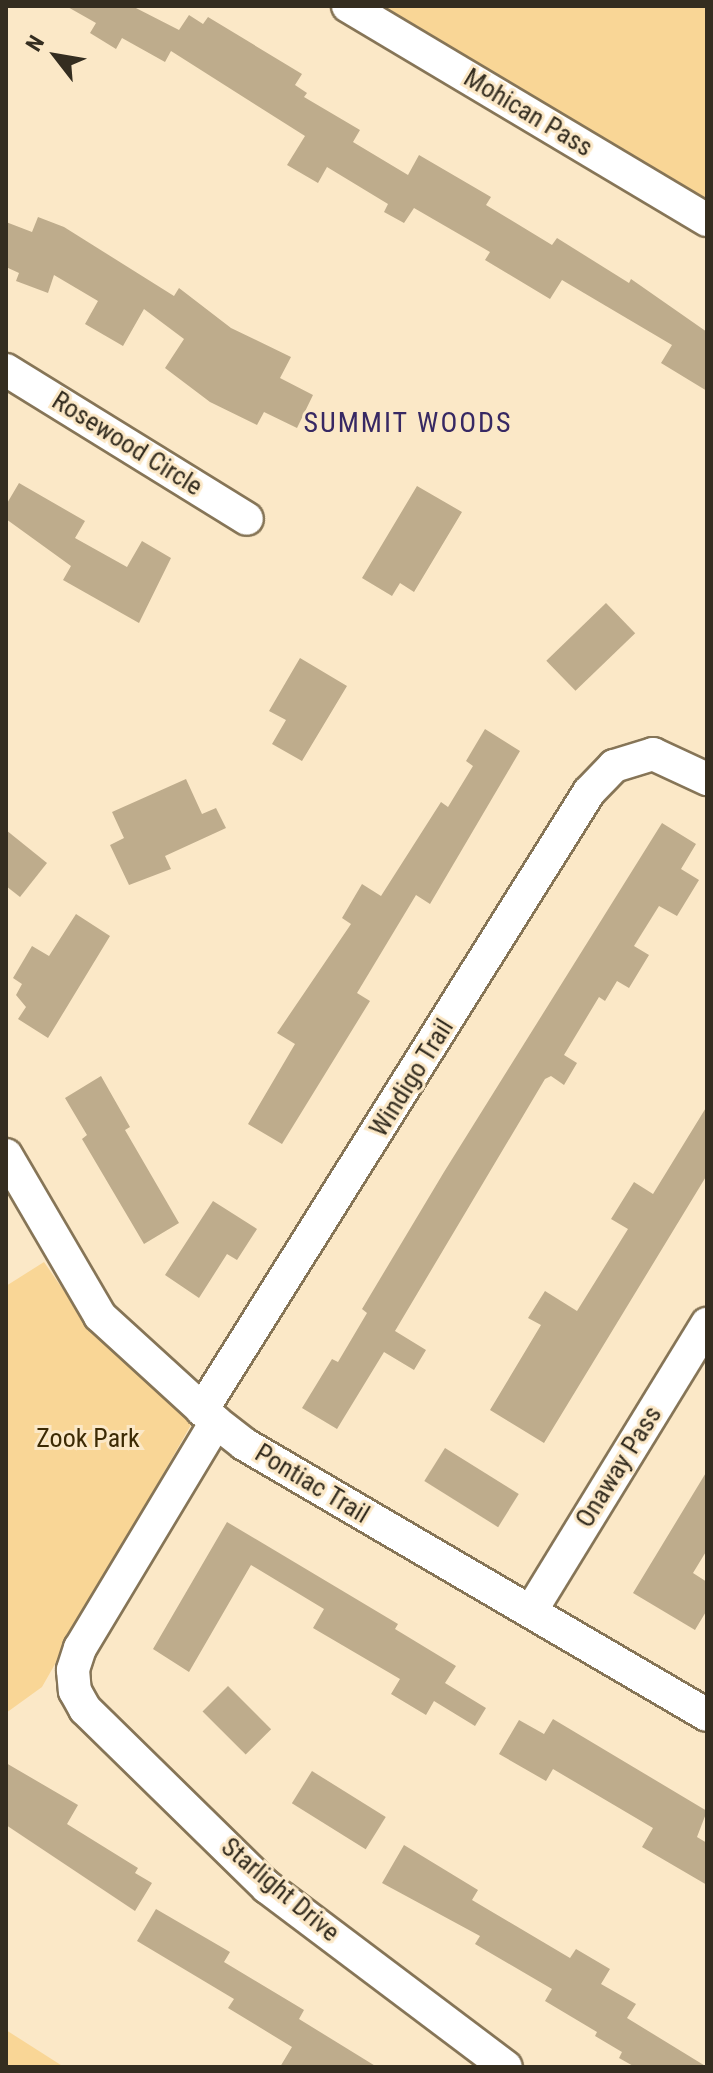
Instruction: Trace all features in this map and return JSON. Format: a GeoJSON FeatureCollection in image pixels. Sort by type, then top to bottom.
{"type":"FeatureCollection","features":[{"type":"Feature","properties":{"kind":"street","name":"Mohican Pass"},"geometry":{"type":"LineString","coordinates":[[348,6],[707,220]]}},
{"type":"Feature","properties":{"kind":"street","name":"Rosewood Circle"},"geometry":{"type":"LineString","coordinates":[[6,370],[247,519]]}},
{"type":"Feature","properties":{"kind":"street","name":"Windigo Trail"},"geometry":{"type":"LineString","coordinates":[[75,1691],[73,1670],[80,1648],[209,1416],[589,792],[614,766],[632,756],[653,754],[707,779]]}},
{"type":"Feature","properties":{"kind":"street","name":"Pontiac Trail"},"geometry":{"type":"LineString","coordinates":[[6,1155],[100,1316],[244,1444],[707,1715]]}},
{"type":"Feature","properties":{"kind":"street","name":"Onaway Pass"},"geometry":{"type":"LineString","coordinates":[[531,1611],[707,1324]]}},
{"type":"Feature","properties":{"kind":"street","name":"Starlight Drive"},"geometry":{"type":"LineString","coordinates":[[75,1691],[85,1709],[267,1887],[506,2067]]}},
{"type":"Feature","properties":{"kind":"green space"},"geometry":{"type":"Polygon","coordinates":[[[384,6],[707,6],[707,202],[384,6]]]}},
{"type":"Feature","properties":{"kind":"green space","name":"Zook Park"},"geometry":{"type":"Polygon","coordinates":[[[44,1262],[93,1333],[192,1423],[42,1687],[6,1713],[6,1286],[44,1262]]]}},
{"type":"Feature","properties":{"kind":"green space"},"geometry":{"type":"Polygon","coordinates":[[[6,2030],[64,2067],[6,2067],[6,2030]]]}},
{"type":"Feature","properties":{"kind":"building"},"geometry":{"type":"Polygon","coordinates":[[[66,6],[132,6],[179,30],[189,15],[203,24],[208,17],[302,74],[295,85],[307,93],[304,97],[360,130],[353,142],[408,175],[419,155],[491,197],[486,205],[552,245],[557,238],[629,283],[631,279],[707,332],[707,391],[661,363],[672,345],[562,280],[550,299],[485,260],[490,252],[414,208],[404,223],[384,212],[388,204],[327,167],[318,183],[287,165],[305,136],[171,51],[165,62],[122,38],[116,49],[90,33],[96,23],[66,6]]]}},
{"type":"Feature","properties":{"kind":"building"},"geometry":{"type":"Polygon","coordinates":[[[38,217],[64,227],[174,296],[179,288],[231,328],[291,357],[280,378],[313,395],[297,428],[264,412],[257,425],[210,402],[165,368],[184,339],[144,309],[123,346],[85,324],[98,301],[54,275],[48,293],[16,281],[19,273],[6,267],[6,222],[32,232],[38,217]]]}},
{"type":"Feature","properties":{"kind":"building"},"geometry":{"type":"Polygon","coordinates":[[[19,483],[85,521],[75,538],[127,567],[142,541],[171,558],[139,623],[63,580],[71,566],[6,519],[6,505],[19,483]]]}},
{"type":"Feature","properties":{"kind":"building"},"geometry":{"type":"Polygon","coordinates":[[[417,486],[462,512],[414,592],[400,583],[392,596],[362,578],[417,486]]]}},
{"type":"Feature","properties":{"kind":"building"},"geometry":{"type":"Polygon","coordinates":[[[606,603],[635,633],[575,691],[546,661],[606,603]]]}},
{"type":"Feature","properties":{"kind":"building"},"geometry":{"type":"Polygon","coordinates":[[[300,658],[347,686],[302,761],[272,744],[286,720],[269,711],[300,658]]]}},
{"type":"Feature","properties":{"kind":"building"},"geometry":{"type":"Polygon","coordinates":[[[485,729],[520,751],[430,904],[416,895],[357,993],[370,1001],[282,1144],[248,1124],[295,1044],[277,1033],[351,924],[342,918],[362,884],[381,896],[441,802],[448,807],[473,766],[466,761],[485,729]]]}},
{"type":"Feature","properties":{"kind":"building"},"geometry":{"type":"Polygon","coordinates":[[[186,779],[202,814],[216,808],[226,828],[165,856],[171,869],[129,885],[110,845],[124,838],[112,812],[186,779]]]}},
{"type":"Feature","properties":{"kind":"building"},"geometry":{"type":"Polygon","coordinates":[[[662,823],[696,844],[681,869],[699,880],[677,916],[659,906],[634,946],[649,955],[629,988],[617,981],[605,1001],[599,997],[564,1055],[577,1063],[564,1085],[551,1076],[545,1079],[395,1331],[426,1350],[414,1370],[384,1352],[337,1429],[302,1408],[332,1359],[338,1362],[367,1313],[362,1309],[444,1172],[662,823]]]}},
{"type":"Feature","properties":{"kind":"building"},"geometry":{"type":"Polygon","coordinates":[[[6,830],[47,863],[20,897],[6,886],[6,830]]]}},
{"type":"Feature","properties":{"kind":"building"},"geometry":{"type":"Polygon","coordinates":[[[76,914],[110,936],[48,1038],[18,1019],[26,1007],[16,995],[22,984],[13,978],[32,946],[49,956],[76,914]]]}},
{"type":"Feature","properties":{"kind":"building"},"geometry":{"type":"Polygon","coordinates":[[[101,1076],[130,1127],[125,1130],[179,1223],[144,1244],[82,1139],[87,1135],[65,1098],[101,1076]]]}},
{"type":"Feature","properties":{"kind":"building"},"geometry":{"type":"Polygon","coordinates":[[[707,1106],[707,1175],[544,1443],[490,1410],[541,1325],[528,1318],[545,1291],[577,1311],[628,1229],[611,1219],[634,1182],[653,1194],[707,1106]]]}},
{"type":"Feature","properties":{"kind":"building"},"geometry":{"type":"Polygon","coordinates":[[[213,1201],[257,1229],[237,1260],[227,1254],[199,1298],[165,1275],[213,1201]]]}},
{"type":"Feature","properties":{"kind":"building"},"geometry":{"type":"Polygon","coordinates":[[[445,1448],[519,1494],[498,1527],[424,1481],[445,1448]]]}},
{"type":"Feature","properties":{"kind":"building"},"geometry":{"type":"Polygon","coordinates":[[[707,1471],[707,1550],[693,1573],[707,1582],[707,1610],[695,1630],[633,1593],[707,1471]]]}},
{"type":"Feature","properties":{"kind":"building"},"geometry":{"type":"Polygon","coordinates":[[[227,1522],[398,1624],[395,1629],[456,1666],[445,1683],[486,1708],[475,1726],[434,1701],[426,1715],[391,1694],[400,1679],[313,1628],[324,1609],[251,1565],[189,1672],[153,1649],[227,1522]]]}},
{"type":"Feature","properties":{"kind":"building"},"geometry":{"type":"Polygon","coordinates":[[[228,1686],[271,1729],[246,1755],[203,1711],[228,1686]]]}},
{"type":"Feature","properties":{"kind":"building"},"geometry":{"type":"Polygon","coordinates":[[[553,1719],[707,1811],[697,1837],[707,1843],[707,1885],[642,1847],[653,1828],[553,1769],[546,1781],[499,1754],[519,1720],[544,1734],[553,1719]]]}},
{"type":"Feature","properties":{"kind":"building"},"geometry":{"type":"Polygon","coordinates":[[[6,1763],[78,1805],[67,1824],[138,1868],[135,1873],[152,1883],[135,1911],[6,1825],[6,1763]]]}},
{"type":"Feature","properties":{"kind":"building"},"geometry":{"type":"Polygon","coordinates":[[[312,1771],[386,1817],[366,1849],[292,1803],[312,1771]]]}},
{"type":"Feature","properties":{"kind":"building"},"geometry":{"type":"Polygon","coordinates":[[[404,1845],[478,1890],[472,1900],[570,1958],[576,1949],[610,1969],[601,1984],[636,2004],[627,2018],[707,2067],[635,2067],[619,2058],[622,2052],[595,2036],[597,2032],[545,2001],[552,1989],[475,1944],[480,1936],[382,1883],[404,1845]]]}},
{"type":"Feature","properties":{"kind":"building"},"geometry":{"type":"Polygon","coordinates":[[[156,1909],[230,1952],[224,1962],[304,2010],[299,2019],[377,2067],[280,2067],[292,2047],[228,2008],[234,1999],[137,1941],[156,1909]]]}},
{"type":"Feature","properties":{"kind":"district","name":"SUMMIT WOODS"},"geometry":{"type":"Point","coordinates":[408,423]}}]}
